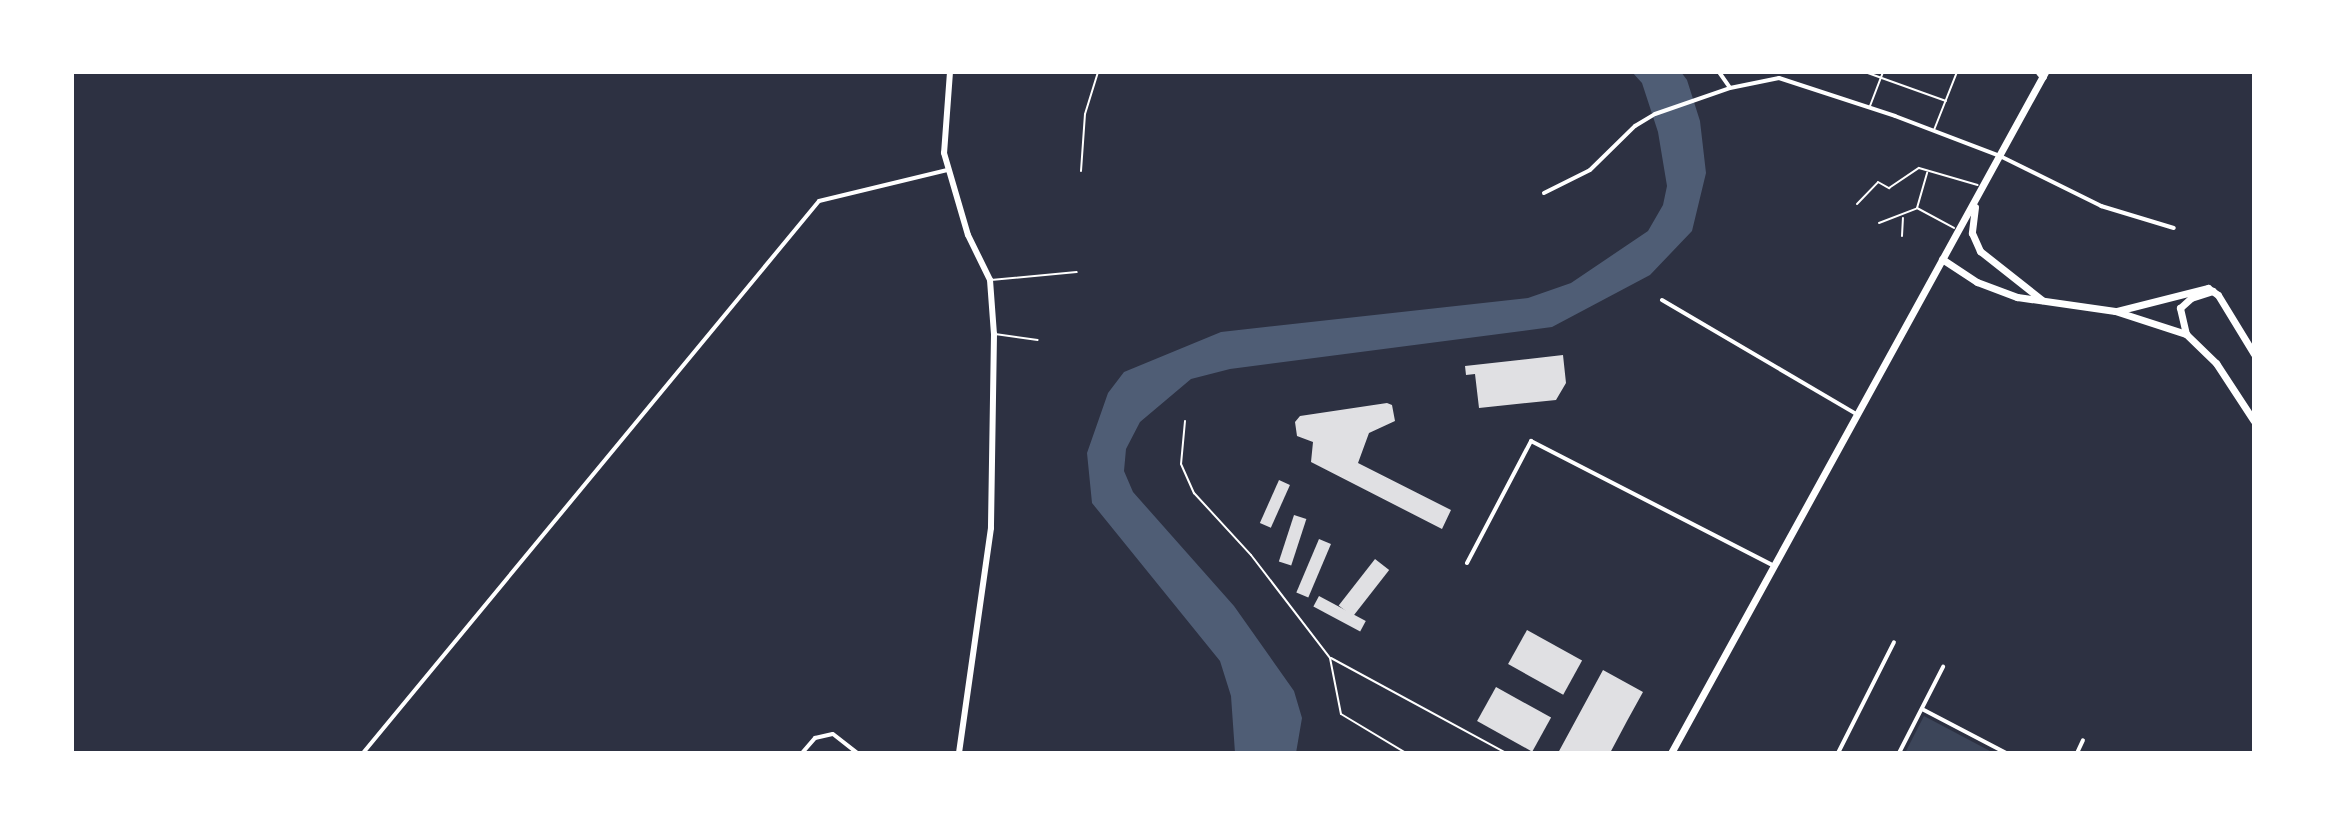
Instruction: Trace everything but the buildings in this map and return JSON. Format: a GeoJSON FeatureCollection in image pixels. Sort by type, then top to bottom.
{"type":"FeatureCollection","features":[{"type":"Feature","properties":{"kind":"main road"},"geometry":{"type":"LineString","coordinates":[[1671,753],[2000,156],[2042,74]]}},
{"type":"Feature","properties":{"kind":"main road"},"geometry":{"type":"LineString","coordinates":[[1976,199],[1972,233],[1980,251],[2042,300]]}},
{"type":"Feature","properties":{"kind":"main road"},"geometry":{"type":"LineString","coordinates":[[1942,259],[1977,282],[2042,300],[2115,311],[2186,334],[2216,363],[2254,421]]}},
{"type":"Feature","properties":{"kind":"main road"},"geometry":{"type":"LineString","coordinates":[[2115,311],[2197,287],[2213,291],[2254,354]]}},
{"type":"Feature","properties":{"kind":"main road"},"geometry":{"type":"LineString","coordinates":[[2186,334],[2180,308],[2213,291]]}},
{"type":"Feature","properties":{"kind":"street"},"geometry":{"type":"LineString","coordinates":[[943,72],[950,72],[947,170],[990,280],[994,334],[991,528],[959,753]]}},
{"type":"Feature","properties":{"kind":"street"},"geometry":{"type":"LineString","coordinates":[[1719,72],[1730,88]]}},
{"type":"Feature","properties":{"kind":"street"},"geometry":{"type":"LineString","coordinates":[[1544,193],[1590,170],[1635,126],[1655,114],[1730,88],[1779,78],[1870,107],[2000,156],[2101,206],[2174,228]]}},
{"type":"Feature","properties":{"kind":"street"},"geometry":{"type":"LineString","coordinates":[[363,753],[819,201],[947,170]]}},
{"type":"Feature","properties":{"kind":"street"},"geometry":{"type":"LineString","coordinates":[[1662,300],[1856,414]]}},
{"type":"Feature","properties":{"kind":"street"},"geometry":{"type":"LineString","coordinates":[[1467,563],[1531,441],[1772,565]]}},
{"type":"Feature","properties":{"kind":"street"},"geometry":{"type":"LineString","coordinates":[[1838,753],[1894,642]]}},
{"type":"Feature","properties":{"kind":"street"},"geometry":{"type":"LineString","coordinates":[[1899,753],[1943,667]]}},
{"type":"Feature","properties":{"kind":"street"},"geometry":{"type":"LineString","coordinates":[[1922,709],[2006,753]]}},
{"type":"Feature","properties":{"kind":"street"},"geometry":{"type":"LineString","coordinates":[[802,753],[815,738],[833,734],[857,753]]}},
{"type":"Feature","properties":{"kind":"street"},"geometry":{"type":"LineString","coordinates":[[2077,753],[2083,740]]}},
{"type":"Feature","properties":{"kind":"lane"},"geometry":{"type":"LineString","coordinates":[[1081,171],[1085,114],[1098,72]]}},
{"type":"Feature","properties":{"kind":"lane"},"geometry":{"type":"LineString","coordinates":[[1865,72],[1946,101]]}},
{"type":"Feature","properties":{"kind":"lane"},"geometry":{"type":"LineString","coordinates":[[1870,107],[1883,72]]}},
{"type":"Feature","properties":{"kind":"lane"},"geometry":{"type":"LineString","coordinates":[[1933,131],[1957,72]]}},
{"type":"Feature","properties":{"kind":"lane"},"geometry":{"type":"LineString","coordinates":[[1857,204],[1878,182],[1889,188],[1912,170],[1927,170],[1982,187]]}},
{"type":"Feature","properties":{"kind":"lane"},"geometry":{"type":"LineString","coordinates":[[1879,223],[1904,217],[1917,208],[1927,170]]}},
{"type":"Feature","properties":{"kind":"lane"},"geometry":{"type":"LineString","coordinates":[[1917,208],[1958,231]]}},
{"type":"Feature","properties":{"kind":"lane"},"geometry":{"type":"LineString","coordinates":[[1902,236],[1904,217]]}},
{"type":"Feature","properties":{"kind":"lane"},"geometry":{"type":"LineString","coordinates":[[990,280],[1077,272]]}},
{"type":"Feature","properties":{"kind":"lane"},"geometry":{"type":"LineString","coordinates":[[994,334],[1038,340]]}},
{"type":"Feature","properties":{"kind":"lane"},"geometry":{"type":"LineString","coordinates":[[1185,421],[1181,464],[1194,493],[1251,555],[1330,658],[1506,753]]}},
{"type":"Feature","properties":{"kind":"lane"},"geometry":{"type":"LineString","coordinates":[[1330,658],[1341,714],[1406,753]]}},
{"type":"Feature","properties":{"kind":"shaded area"},"geometry":{"type":"Polygon","coordinates":[[[1632,72],[1681,72],[1687,80],[1700,121],[1706,173],[1692,231],[1650,275],[1552,327],[1230,369],[1191,379],[1140,422],[1126,449],[1124,471],[1133,492],[1234,606],[1294,691],[1302,718],[1296,753],[1235,753],[1231,696],[1220,661],[1092,503],[1087,453],[1108,393],[1124,372],[1221,332],[1528,298],[1571,283],[1648,231],[1663,205],[1667,186],[1658,132],[1642,83],[1632,72]]]}},
{"type":"Feature","properties":{"kind":"shaded area"},"geometry":{"type":"Polygon","coordinates":[[[1924,716],[1990,751],[1989,753],[1905,753],[1924,716]]]}}]}
